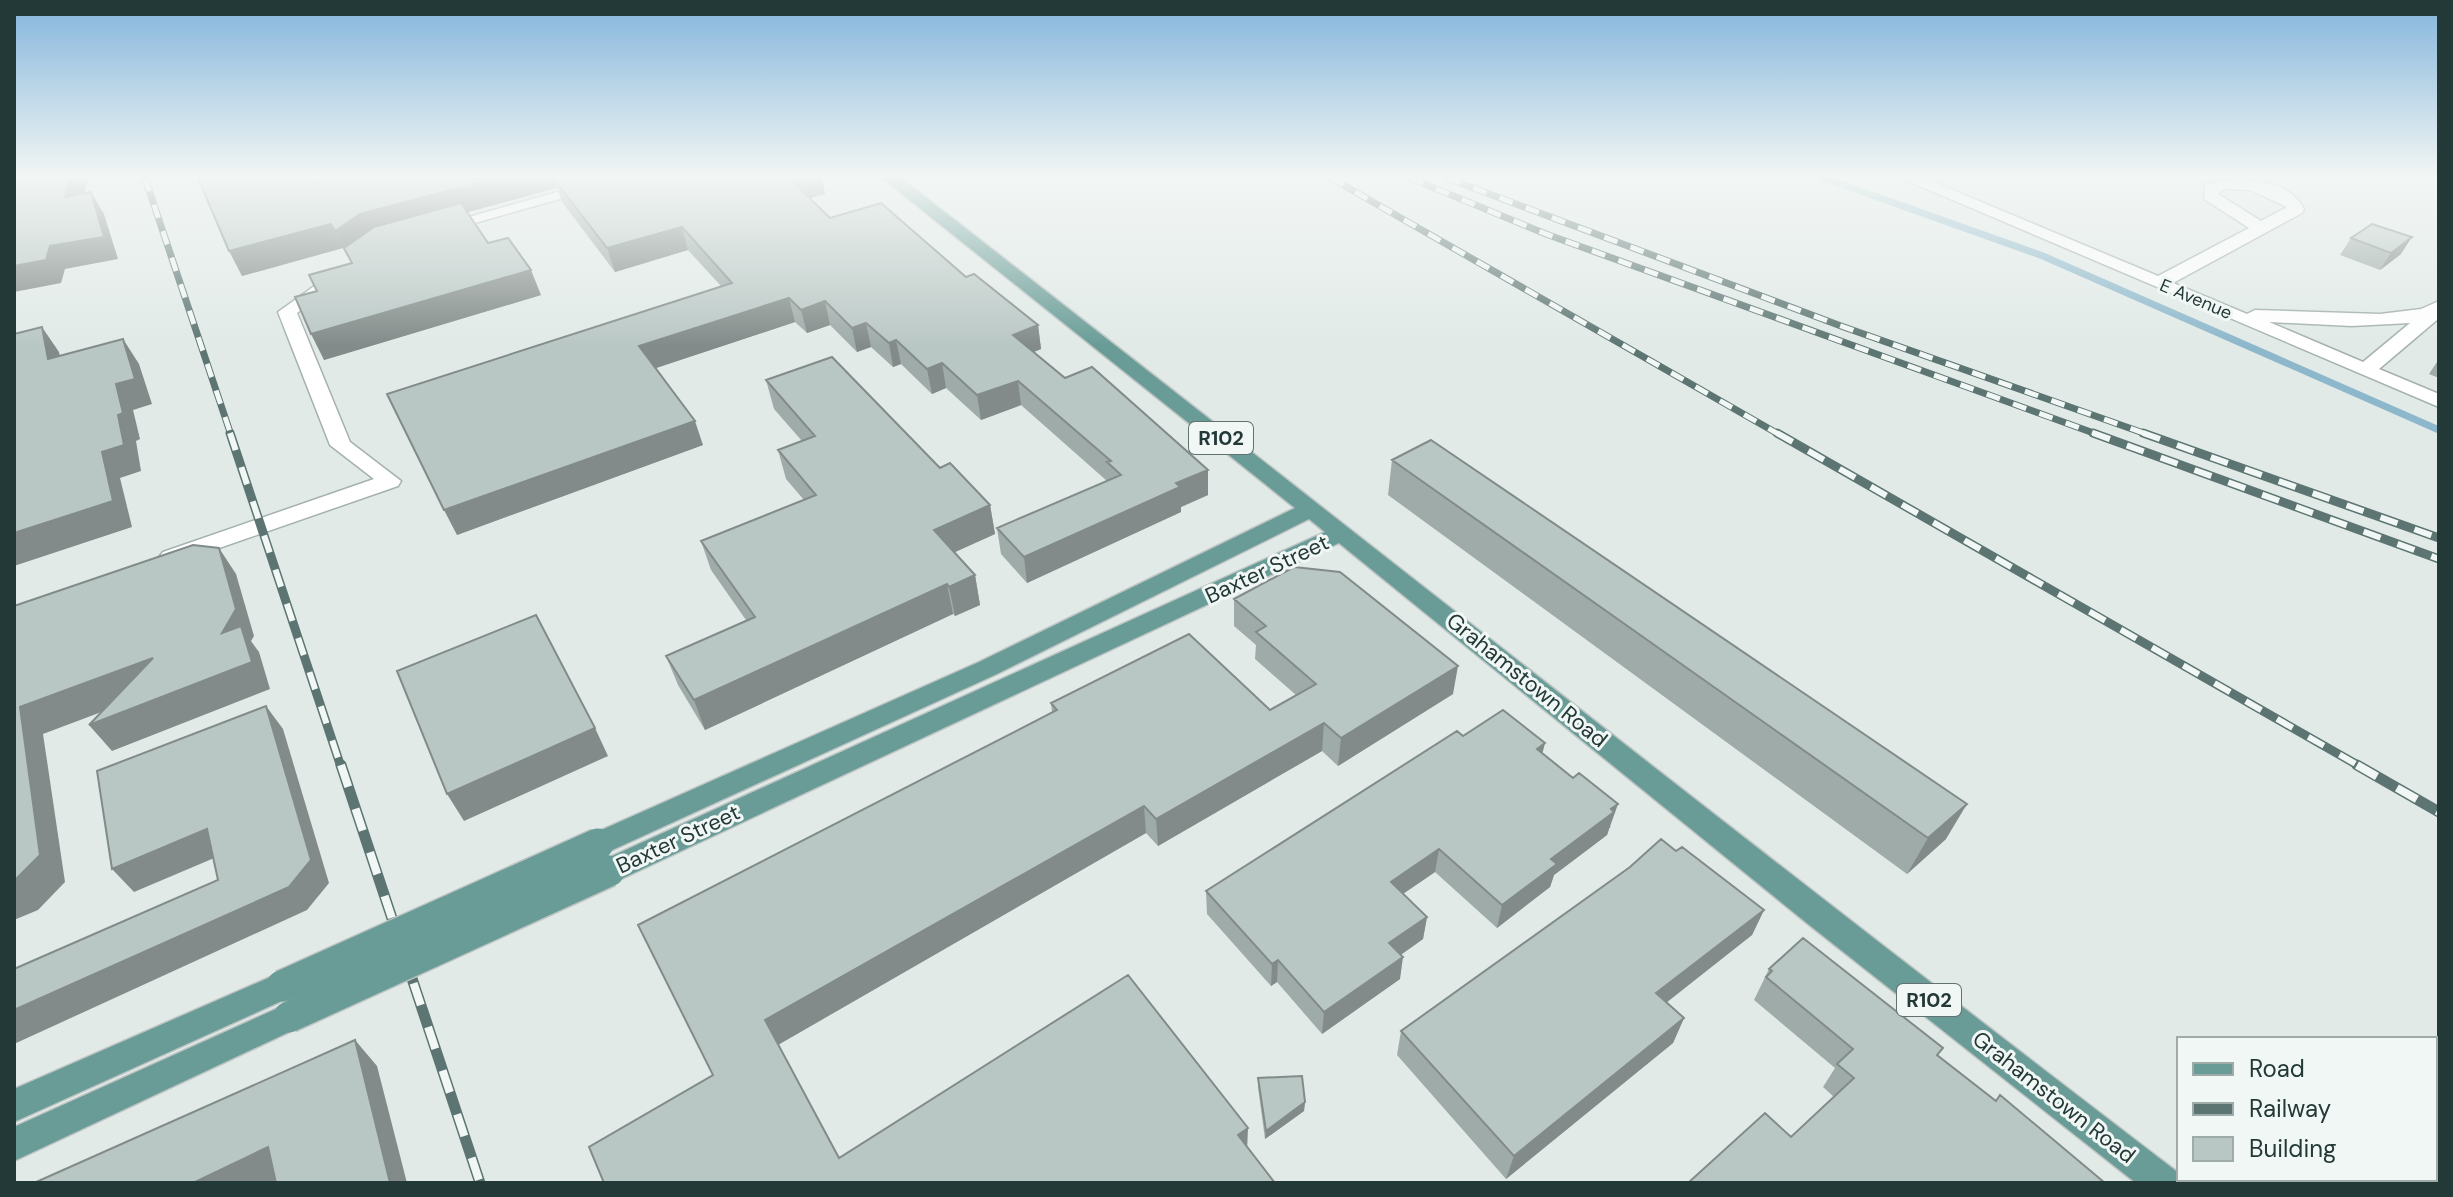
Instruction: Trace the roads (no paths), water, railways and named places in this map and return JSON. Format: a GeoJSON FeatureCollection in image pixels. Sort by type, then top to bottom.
{"type":"FeatureCollection","features":[{"type":"Feature","properties":{"kind":"main road","name":"Grahamstown Road"},"geometry":{"type":"LineString","coordinates":[[961,234],[1312,509],[1806,905],[2164,1183]]}},
{"type":"Feature","properties":{"kind":"main road","name":"Baxter Street"},"geometry":{"type":"LineString","coordinates":[[603,857],[1312,509]]}},
{"type":"Feature","properties":{"kind":"main road","name":"Baxter Street"},"geometry":{"type":"LineString","coordinates":[[14,1144],[286,1001],[603,857],[1342,533]]}},
{"type":"Feature","properties":{"kind":"main road","name":"Baxter Street"},"geometry":{"type":"LineString","coordinates":[[14,1106],[286,1001]]}},
{"type":"Feature","properties":{"kind":"street","name":"E Avenue"},"geometry":{"type":"LineString","coordinates":[[2042,234],[2439,401]]}},
{"type":"Feature","properties":{"kind":"street"},"geometry":{"type":"LineString","coordinates":[[2159,283],[2250,234]]}},
{"type":"Feature","properties":{"kind":"street"},"geometry":{"type":"LineString","coordinates":[[146,566],[390,481],[341,445],[287,312],[355,262]]}},
{"type":"Feature","properties":{"kind":"street"},"geometry":{"type":"LineString","coordinates":[[2233,314],[2307,320],[2435,311]]}},
{"type":"Feature","properties":{"kind":"street"},"geometry":{"type":"LineString","coordinates":[[2365,370],[2435,311]]}},
{"type":"Feature","properties":{"kind":"waterway"},"geometry":{"type":"LineString","coordinates":[[1981,234],[2043,256],[2439,430]]}},
{"type":"Feature","properties":{"kind":"railway"},"geometry":{"type":"LineString","coordinates":[[164,234],[231,435]]}},
{"type":"Feature","properties":{"kind":"railway"},"geometry":{"type":"LineString","coordinates":[[1429,234],[1780,435]]}},
{"type":"Feature","properties":{"kind":"railway"},"geometry":{"type":"LineString","coordinates":[[1546,234],[2099,435]]}},
{"type":"Feature","properties":{"kind":"railway"},"geometry":{"type":"LineString","coordinates":[[1596,234],[1841,326],[2149,435]]}},
{"type":"Feature","properties":{"kind":"railway"},"geometry":{"type":"LineString","coordinates":[[230,433],[341,767]]}},
{"type":"Feature","properties":{"kind":"railway"},"geometry":{"type":"LineString","coordinates":[[1777,433],[2361,767]]}},
{"type":"Feature","properties":{"kind":"railway"},"geometry":{"type":"LineString","coordinates":[[2093,433],[2439,559]]}},
{"type":"Feature","properties":{"kind":"railway"},"geometry":{"type":"LineString","coordinates":[[2143,433],[2439,538]]}},
{"type":"Feature","properties":{"kind":"railway"},"geometry":{"type":"LineString","coordinates":[[341,765],[480,1183]]}},
{"type":"Feature","properties":{"kind":"railway"},"geometry":{"type":"LineString","coordinates":[[2357,765],[2439,812]]}}]}
